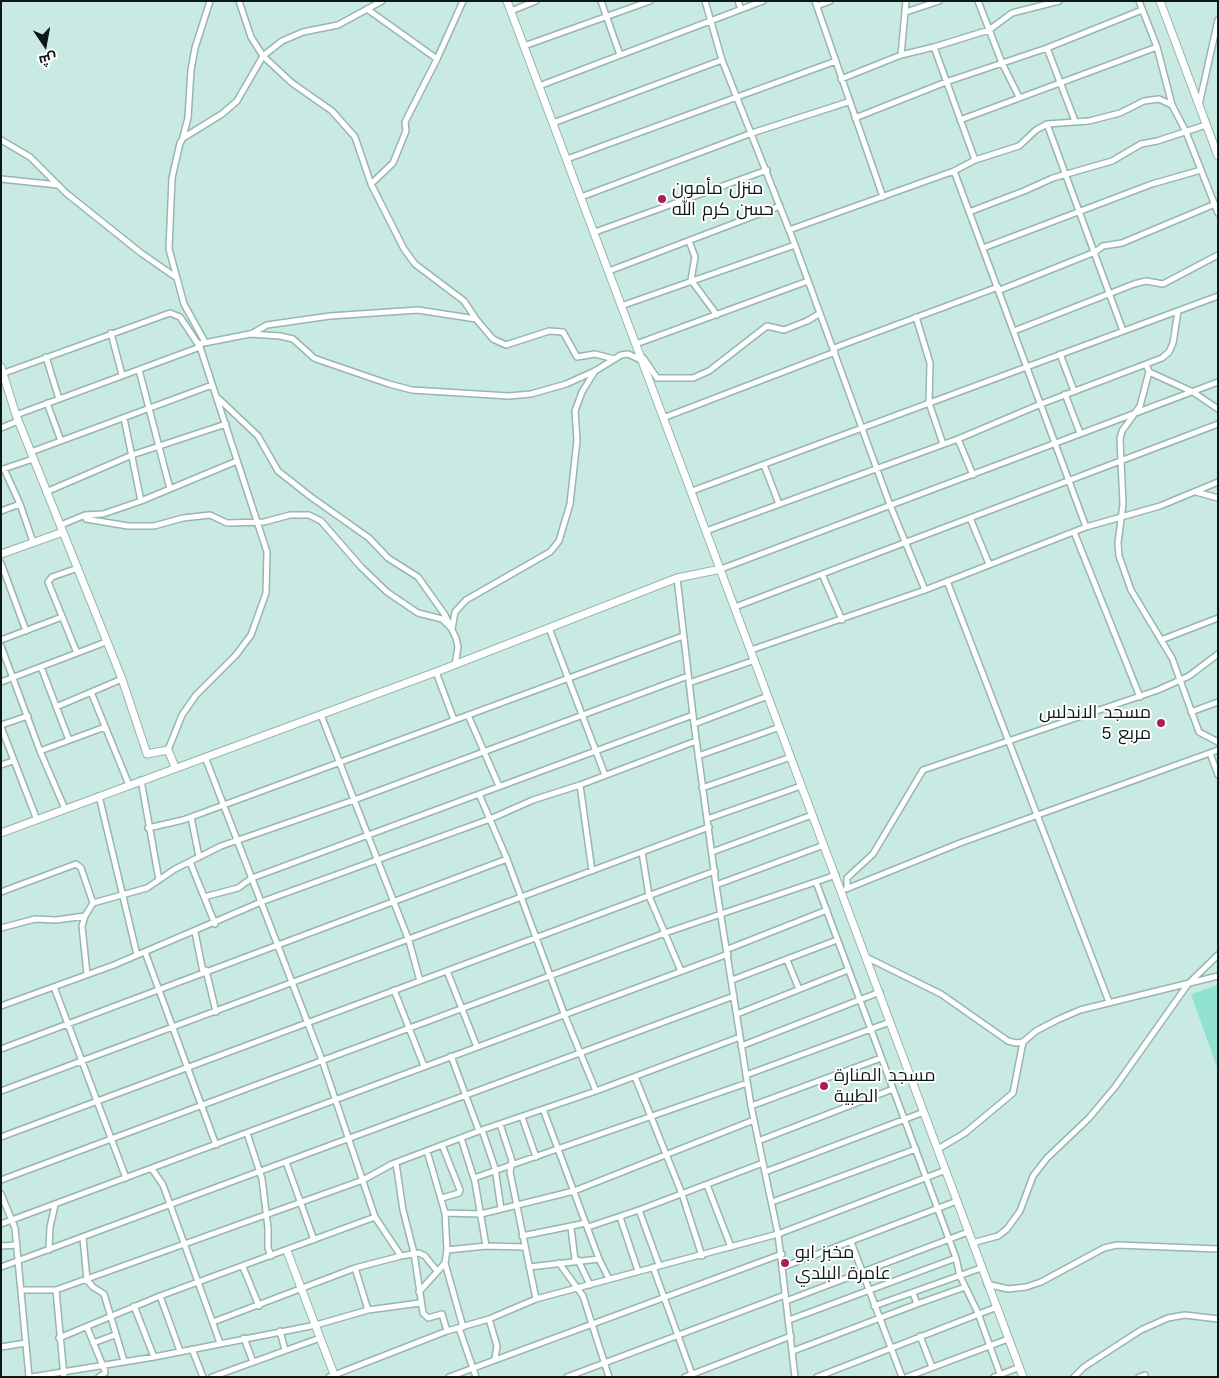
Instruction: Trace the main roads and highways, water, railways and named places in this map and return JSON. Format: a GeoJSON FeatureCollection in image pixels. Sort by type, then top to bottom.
{"type":"FeatureCollection","features":[{"type":"Feature","properties":{"kind":"place","name":"منزل مأمون حسن كرم الله"},"geometry":{"type":"Point","coordinates":[662,199]}},
{"type":"Feature","properties":{"kind":"place","name":"مسجد الاندلس مربع 5"},"geometry":{"type":"Point","coordinates":[1161,723]}},
{"type":"Feature","properties":{"kind":"place","name":"مسجد المنارة الطبية"},"geometry":{"type":"Point","coordinates":[824,1086]}},
{"type":"Feature","properties":{"kind":"place","name":"مخبز ابو عامرة البلدي"},"geometry":{"type":"Point","coordinates":[785,1263]}}]}
